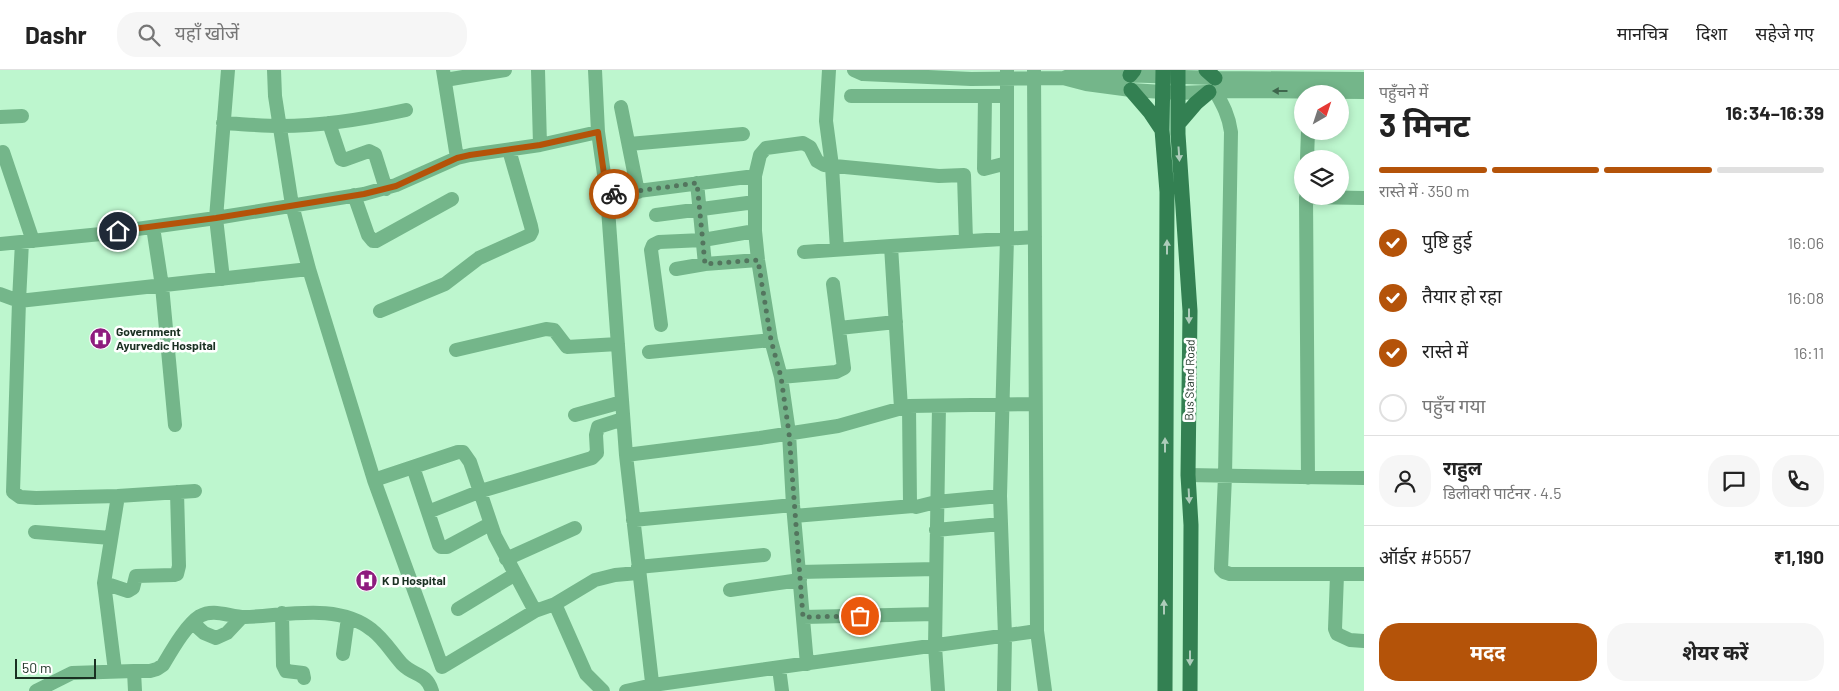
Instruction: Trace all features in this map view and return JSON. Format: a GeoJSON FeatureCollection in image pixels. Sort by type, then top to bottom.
{"type":"FeatureCollection","features":[{"type":"Feature","properties":{"kind":"main road","name":"Bus Stand Road"},"geometry":{"type":"LineString","coordinates":[[1163,73],[1162,130],[1168,192],[1165,691]]}},
{"type":"Feature","properties":{"kind":"main road","name":"Bus Stand Road"},"geometry":{"type":"LineString","coordinates":[[1178,73],[1178,124],[1190,311],[1188,475],[1191,525],[1190,691]]}},
{"type":"Feature","properties":{"kind":"main road"},"geometry":{"type":"LineString","coordinates":[[1132,78],[1162,130]]}},
{"type":"Feature","properties":{"kind":"main road"},"geometry":{"type":"LineString","coordinates":[[1178,124],[1211,83]]}},
{"type":"Feature","properties":{"kind":"street"},"geometry":{"type":"LineString","coordinates":[[223,279],[216,218],[228,70]]}},
{"type":"Feature","properties":{"kind":"street"},"geometry":{"type":"LineString","coordinates":[[274,70],[275,96],[292,205],[309,269],[374,480],[442,666]]}},
{"type":"Feature","properties":{"kind":"street"},"geometry":{"type":"LineString","coordinates":[[457,158],[444,75],[505,70]]}},
{"type":"Feature","properties":{"kind":"street"},"geometry":{"type":"LineString","coordinates":[[538,70],[540,145]]}},
{"type":"Feature","properties":{"kind":"street"},"geometry":{"type":"LineString","coordinates":[[595,70],[598,132],[607,195],[626,455],[653,688]]}},
{"type":"Feature","properties":{"kind":"street"},"geometry":{"type":"LineString","coordinates":[[829,70],[826,121],[832,166],[837,249]]}},
{"type":"Feature","properties":{"kind":"street"},"geometry":{"type":"LineString","coordinates":[[854,70],[863,74],[971,79],[1008,74],[1063,78],[1085,74],[1132,78],[1163,73],[1178,73],[1211,83],[1309,83],[1364,79]]}},
{"type":"Feature","properties":{"kind":"street"},"geometry":{"type":"LineString","coordinates":[[1004,691],[1005,636],[1000,496],[1004,406],[1008,74]]}},
{"type":"Feature","properties":{"kind":"street"},"geometry":{"type":"LineString","coordinates":[[1132,78],[1162,92],[1179,93],[1243,74],[1364,92]]}},
{"type":"Feature","properties":{"kind":"street"},"geometry":{"type":"LineString","coordinates":[[1034,75],[1037,631],[1045,691]]}},
{"type":"Feature","properties":{"kind":"street"},"geometry":{"type":"LineString","coordinates":[[1211,83],[1227,111],[1231,132],[1225,476],[1221,569],[1230,574],[1364,574]]}},
{"type":"Feature","properties":{"kind":"street"},"geometry":{"type":"LineString","coordinates":[[851,96],[1008,96]]}},
{"type":"Feature","properties":{"kind":"street"},"geometry":{"type":"LineString","coordinates":[[985,96],[984,169],[1007,163]]}},
{"type":"Feature","properties":{"kind":"street"},"geometry":{"type":"LineString","coordinates":[[622,107],[638,192]]}},
{"type":"Feature","properties":{"kind":"street"},"geometry":{"type":"LineString","coordinates":[[223,123],[281,126],[329,123],[371,118],[406,110]]}},
{"type":"Feature","properties":{"kind":"street"},"geometry":{"type":"LineString","coordinates":[[0,117],[22,116]]}},
{"type":"Feature","properties":{"kind":"street"},"geometry":{"type":"LineString","coordinates":[[329,123],[341,159],[344,160],[369,151],[375,154],[386,189]]}},
{"type":"Feature","properties":{"kind":"street"},"geometry":{"type":"LineString","coordinates":[[0,244],[216,218],[354,196],[386,189],[457,158],[540,145],[598,132]]}},
{"type":"Feature","properties":{"kind":"street"},"geometry":{"type":"LineString","coordinates":[[629,144],[742,134]]}},
{"type":"Feature","properties":{"kind":"street"},"geometry":{"type":"LineString","coordinates":[[807,664],[789,433],[781,377],[771,340],[755,231],[755,176],[760,155],[763,150],[797,143],[807,144],[813,150],[820,164],[939,176],[964,175],[966,241]]}},
{"type":"Feature","properties":{"kind":"street"},"geometry":{"type":"LineString","coordinates":[[380,311],[445,284],[479,258],[530,236],[531,226],[509,150]]}},
{"type":"Feature","properties":{"kind":"street"},"geometry":{"type":"LineString","coordinates":[[3,152],[28,242],[19,301],[13,492],[20,497],[36,498],[118,496],[195,491]]}},
{"type":"Feature","properties":{"kind":"street"},"geometry":{"type":"LineString","coordinates":[[607,195],[755,176]]}},
{"type":"Feature","properties":{"kind":"street"},"geometry":{"type":"LineString","coordinates":[[697,183],[705,264]]}},
{"type":"Feature","properties":{"kind":"street"},"geometry":{"type":"LineString","coordinates":[[354,196],[368,235],[373,240],[452,199]]}},
{"type":"Feature","properties":{"kind":"street"},"geometry":{"type":"LineString","coordinates":[[1349,197],[1364,198]]}},
{"type":"Feature","properties":{"kind":"street"},"geometry":{"type":"LineString","coordinates":[[656,215],[755,202]]}},
{"type":"Feature","properties":{"kind":"street"},"geometry":{"type":"LineString","coordinates":[[1306,205],[1308,478]]}},
{"type":"Feature","properties":{"kind":"street"},"geometry":{"type":"LineString","coordinates":[[153,226],[162,286],[175,425]]}},
{"type":"Feature","properties":{"kind":"street"},"geometry":{"type":"LineString","coordinates":[[661,325],[651,250],[653,245],[659,242],[703,240],[755,231]]}},
{"type":"Feature","properties":{"kind":"street"},"geometry":{"type":"LineString","coordinates":[[804,252],[1035,237]]}},
{"type":"Feature","properties":{"kind":"street"},"geometry":{"type":"LineString","coordinates":[[892,246],[896,322],[905,407],[909,499],[912,506]]}},
{"type":"Feature","properties":{"kind":"street"},"geometry":{"type":"LineString","coordinates":[[676,269],[705,264],[758,260]]}},
{"type":"Feature","properties":{"kind":"street"},"geometry":{"type":"LineString","coordinates":[[0,294],[19,301],[309,269]]}},
{"type":"Feature","properties":{"kind":"street"},"geometry":{"type":"LineString","coordinates":[[781,377],[841,371],[845,365],[833,284]]}},
{"type":"Feature","properties":{"kind":"street"},"geometry":{"type":"LineString","coordinates":[[839,328],[896,322]]}},
{"type":"Feature","properties":{"kind":"street"},"geometry":{"type":"LineString","coordinates":[[456,350],[546,329],[554,330],[567,347],[618,344]]}},
{"type":"Feature","properties":{"kind":"street"},"geometry":{"type":"LineString","coordinates":[[649,352],[771,340]]}},
{"type":"Feature","properties":{"kind":"street"},"geometry":{"type":"LineString","coordinates":[[575,415],[622,402]]}},
{"type":"Feature","properties":{"kind":"street"},"geometry":{"type":"LineString","coordinates":[[626,455],[838,426],[905,407],[1035,404]]}},
{"type":"Feature","properties":{"kind":"street"},"geometry":{"type":"LineString","coordinates":[[938,691],[935,614],[939,406]]}},
{"type":"Feature","properties":{"kind":"street"},"geometry":{"type":"LineString","coordinates":[[428,512],[481,491],[592,458],[597,453],[596,435],[598,427],[623,419]]}},
{"type":"Feature","properties":{"kind":"street"},"geometry":{"type":"LineString","coordinates":[[374,480],[458,452],[463,452],[470,462],[481,491],[490,524],[506,559],[536,611]]}},
{"type":"Feature","properties":{"kind":"street"},"geometry":{"type":"LineString","coordinates":[[413,467],[441,548],[447,547],[490,524]]}},
{"type":"Feature","properties":{"kind":"street"},"geometry":{"type":"LineString","coordinates":[[1188,475],[1364,478]]}},
{"type":"Feature","properties":{"kind":"street"},"geometry":{"type":"LineString","coordinates":[[104,583],[128,591],[133,588],[136,576],[177,574],[179,566],[177,492]]}},
{"type":"Feature","properties":{"kind":"street"},"geometry":{"type":"LineString","coordinates":[[115,671],[104,583],[118,496]]}},
{"type":"Feature","properties":{"kind":"street"},"geometry":{"type":"LineString","coordinates":[[633,520],[912,506],[1000,496]]}},
{"type":"Feature","properties":{"kind":"street"},"geometry":{"type":"LineString","coordinates":[[936,530],[1001,524]]}},
{"type":"Feature","properties":{"kind":"street"},"geometry":{"type":"LineString","coordinates":[[506,559],[575,528]]}},
{"type":"Feature","properties":{"kind":"street"},"geometry":{"type":"LineString","coordinates":[[35,532],[111,538]]}},
{"type":"Feature","properties":{"kind":"street"},"geometry":{"type":"LineString","coordinates":[[426,678],[442,666],[536,611],[554,604],[595,580],[638,570],[764,555]]}},
{"type":"Feature","properties":{"kind":"street"},"geometry":{"type":"LineString","coordinates":[[730,590],[800,576],[936,569]]}},
{"type":"Feature","properties":{"kind":"street"},"geometry":{"type":"LineString","coordinates":[[458,609],[514,574]]}},
{"type":"Feature","properties":{"kind":"street"},"geometry":{"type":"LineString","coordinates":[[1337,575],[1335,629],[1337,634],[1350,640],[1364,641]]}},
{"type":"Feature","properties":{"kind":"street"},"geometry":{"type":"LineString","coordinates":[[554,604],[586,674],[603,691]]}},
{"type":"Feature","properties":{"kind":"street"},"geometry":{"type":"LineString","coordinates":[[36,691],[72,673],[150,671],[157,669],[163,664],[200,616],[216,612],[242,617],[282,613],[324,614],[348,618],[369,628],[402,664],[426,678],[432,691]]}},
{"type":"Feature","properties":{"kind":"street"},"geometry":{"type":"LineString","coordinates":[[282,613],[283,665],[286,671],[302,672],[304,678]]}},
{"type":"Feature","properties":{"kind":"street"},"geometry":{"type":"LineString","coordinates":[[803,617],[935,614]]}},
{"type":"Feature","properties":{"kind":"street"},"geometry":{"type":"LineString","coordinates":[[193,623],[204,634],[216,638],[227,633],[242,617]]}},
{"type":"Feature","properties":{"kind":"street"},"geometry":{"type":"LineString","coordinates":[[343,654],[348,618]]}},
{"type":"Feature","properties":{"kind":"street"},"geometry":{"type":"LineString","coordinates":[[626,691],[1037,631]]}},
{"type":"Feature","properties":{"kind":"street"},"geometry":{"type":"LineString","coordinates":[[779,668],[782,691]]}},
{"type":"Feature","properties":{"kind":"street"},"geometry":{"type":"LineString","coordinates":[[134,671],[135,691]]}},
{"type":"Feature","properties":{"kind":"way so far"},"geometry":{"type":"LineString","coordinates":[[614,194],[697,183],[705,264],[758,260],[771,340],[781,377],[789,433],[803,617],[860,616]]}},
{"type":"Feature","properties":{"kind":"place","name":"Government Ayurvedic Hospital"},"geometry":{"type":"Point","coordinates":[100,338]}},
{"type":"Feature","properties":{"kind":"place","name":"K D Hospital"},"geometry":{"type":"Point","coordinates":[366,580]}},
{"type":"Feature","properties":{"kind":"route"},"geometry":{"type":"LineString","coordinates":[[118,231],[216,218],[364,194],[396,186],[457,158],[540,145],[598,132],[607,195],[614,194]]}}]}
